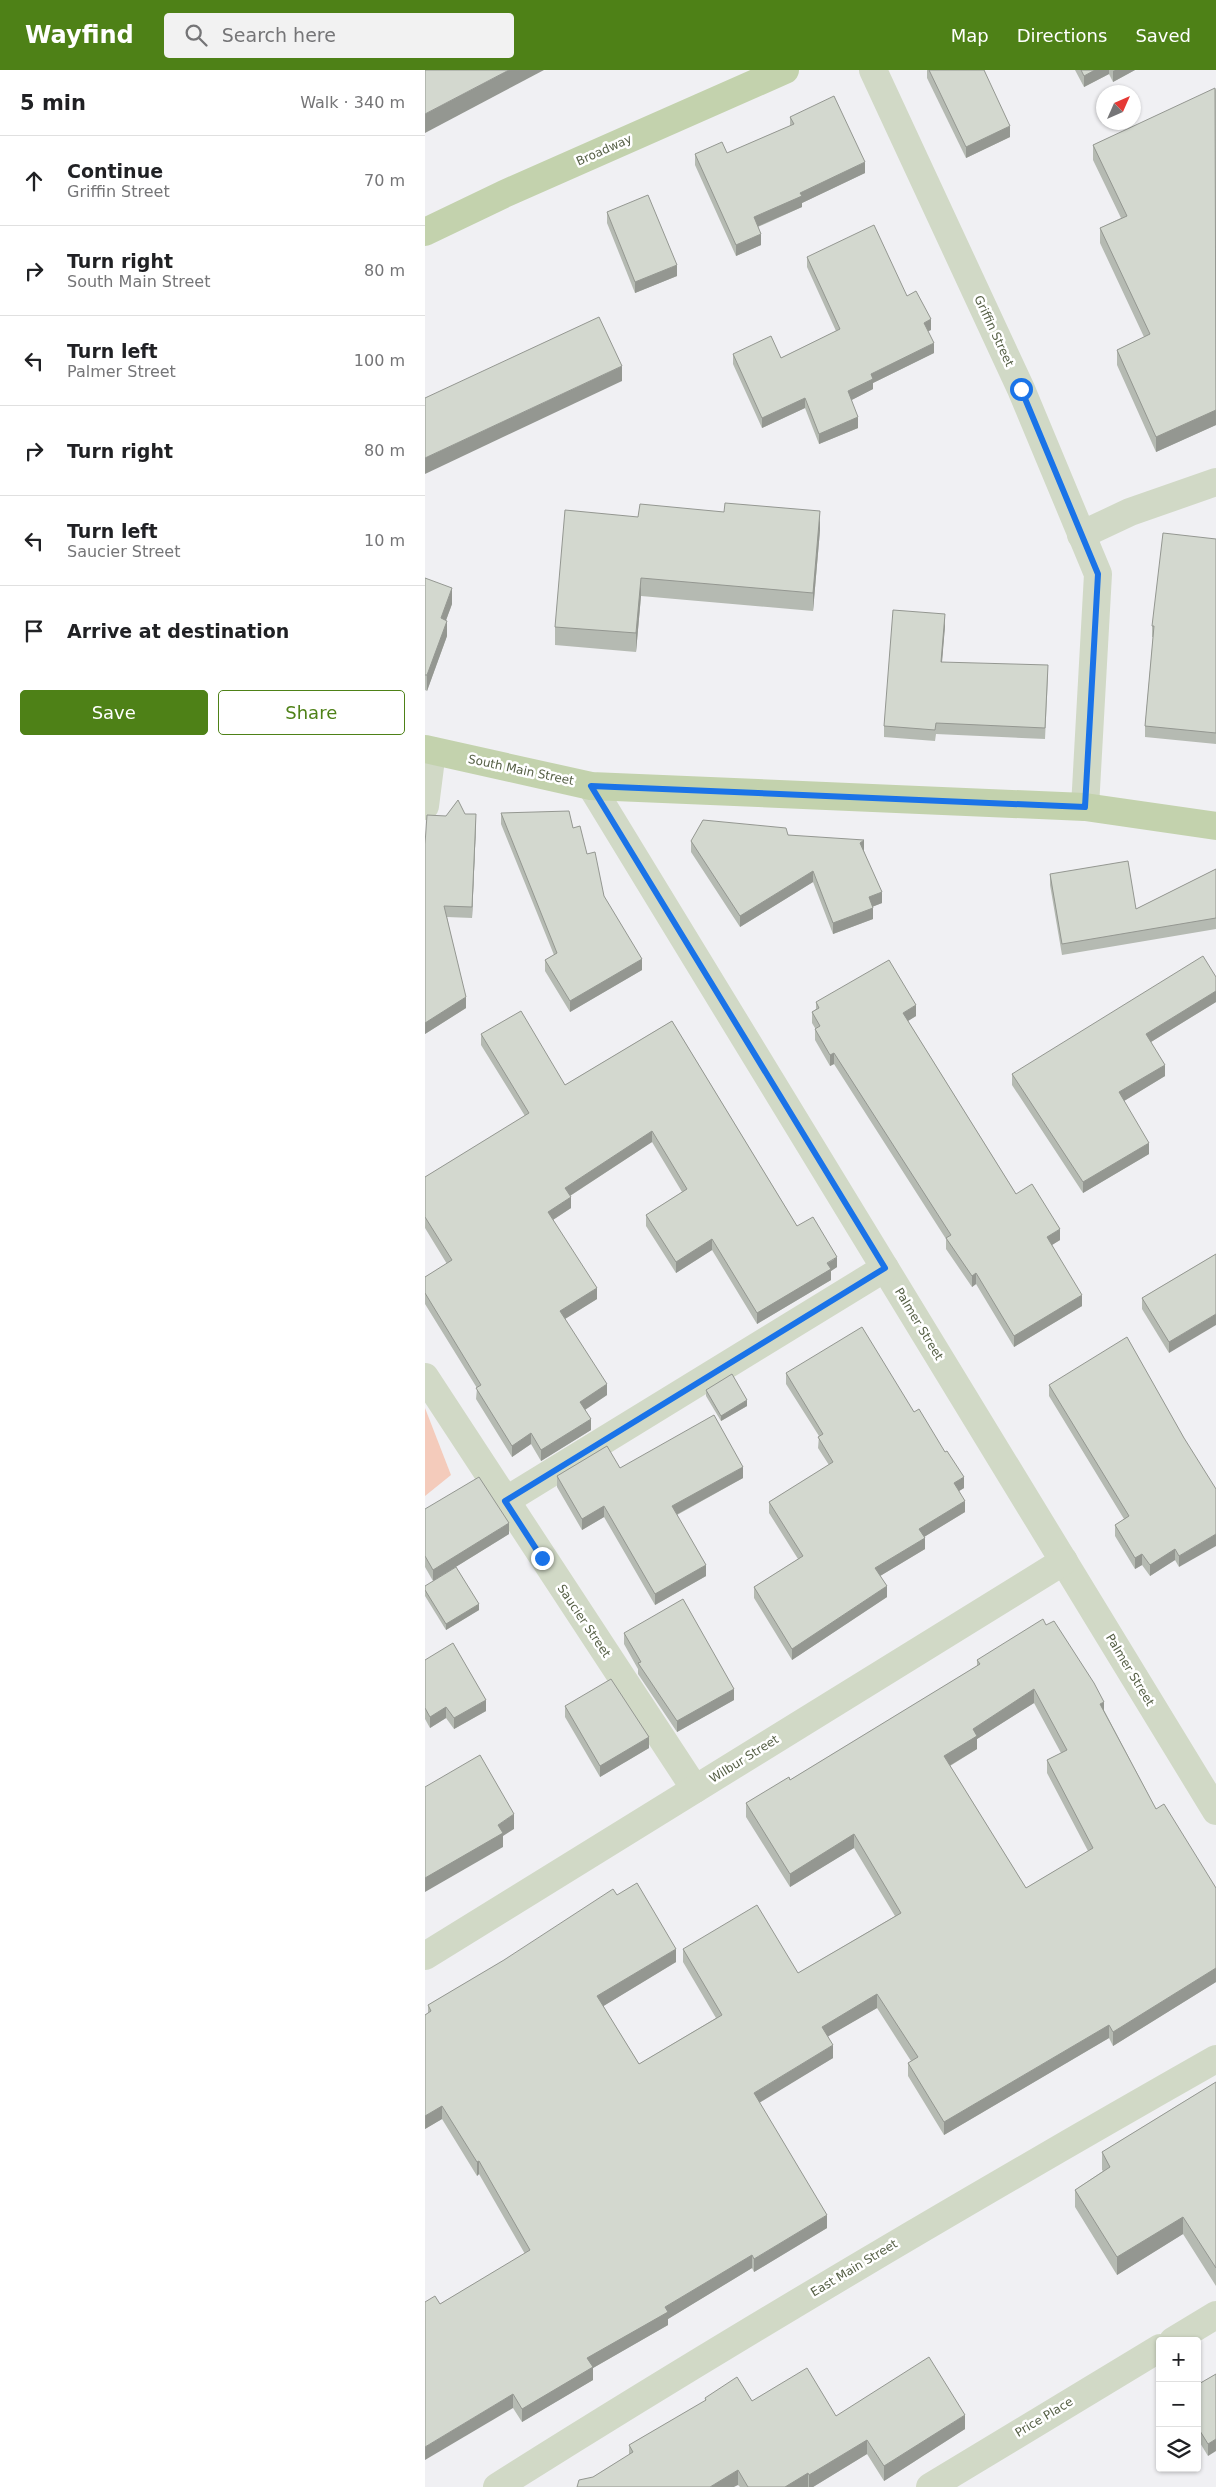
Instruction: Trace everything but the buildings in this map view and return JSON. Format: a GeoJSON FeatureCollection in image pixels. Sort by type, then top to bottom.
{"type":"FeatureCollection","features":[{"type":"Feature","properties":{"kind":"main road","name":"Broadway"},"geometry":{"type":"LineString","coordinates":[[425,232],[504,194],[785,70]]}},
{"type":"Feature","properties":{"kind":"main road","name":"South Main Street"},"geometry":{"type":"LineString","coordinates":[[429,750],[591,786],[1085,807],[1216,826]]}},
{"type":"Feature","properties":{"kind":"street","name":"Griffin Street"},"geometry":{"type":"LineString","coordinates":[[873,70],[1021,389],[1098,574],[1085,807]]}},
{"type":"Feature","properties":{"kind":"street"},"geometry":{"type":"LineString","coordinates":[[1081,534],[1130,512],[1216,482]]}},
{"type":"Feature","properties":{"kind":"street"},"geometry":{"type":"LineString","coordinates":[[425,806],[429,750]]}},
{"type":"Feature","properties":{"kind":"street","name":"Palmer Street"},"geometry":{"type":"LineString","coordinates":[[591,786],[1216,1811]]}},
{"type":"Feature","properties":{"kind":"street"},"geometry":{"type":"LineString","coordinates":[[505,1501],[885,1268]]}},
{"type":"Feature","properties":{"kind":"street","name":"Saucier Street"},"geometry":{"type":"LineString","coordinates":[[425,1377],[695,1789]]}},
{"type":"Feature","properties":{"kind":"street","name":"Wilbur Street"},"geometry":{"type":"LineString","coordinates":[[425,1956],[1064,1561]]}},
{"type":"Feature","properties":{"kind":"street","name":"East Main Street"},"geometry":{"type":"LineString","coordinates":[[497,2487],[669,2378],[942,2216],[1216,2059]]}},
{"type":"Feature","properties":{"kind":"street"},"geometry":{"type":"LineString","coordinates":[[1180,2337],[1216,2315]]}},
{"type":"Feature","properties":{"kind":"street","name":"Price Place"},"geometry":{"type":"LineString","coordinates":[[929,2487],[1156,2350]]}},
{"type":"Feature","properties":{"kind":"shaded area"},"geometry":{"type":"Polygon","coordinates":[[[425,1408],[451,1475],[425,1496],[425,1408]]]}},
{"type":"Feature","properties":{"kind":"route"},"geometry":{"type":"LineString","coordinates":[[542,1558],[505,1501],[885,1268],[591,786],[1085,807],[1098,574],[1021,389]]}}]}
